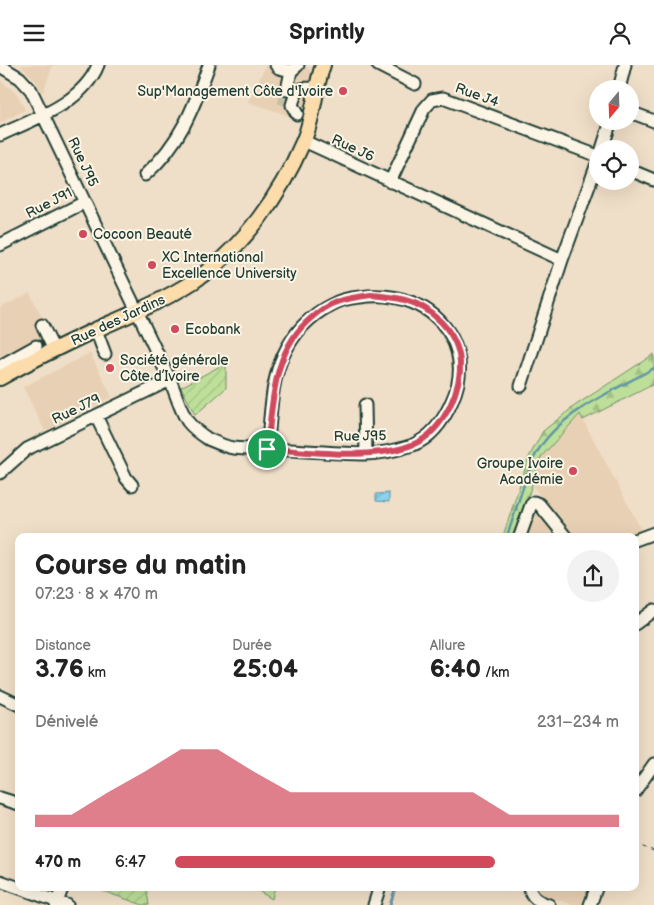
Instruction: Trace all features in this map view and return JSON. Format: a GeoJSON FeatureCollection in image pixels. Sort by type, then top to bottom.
{"type":"FeatureCollection","features":[{"type":"Feature","properties":{"kind":"main road","name":"Rue des Jardins"},"geometry":{"type":"LineString","coordinates":[[0,378],[54,350],[169,296],[194,281],[232,250],[250,230],[280,188],[304,141],[318,88],[321,65]]}},
{"type":"Feature","properties":{"kind":"street"},"geometry":{"type":"LineString","coordinates":[[0,135],[71,99],[89,81],[98,65]]}},
{"type":"Feature","properties":{"kind":"street"},"geometry":{"type":"LineString","coordinates":[[145,175],[159,163],[184,127],[193,109],[209,65]]}},
{"type":"Feature","properties":{"kind":"street"},"geometry":{"type":"LineString","coordinates":[[276,65],[279,68],[295,68],[287,88],[318,88]]}},
{"type":"Feature","properties":{"kind":"street"},"geometry":{"type":"LineString","coordinates":[[378,65],[415,84]]}},
{"type":"Feature","properties":{"kind":"street"},"geometry":{"type":"LineString","coordinates":[[621,80],[625,65]]}},
{"type":"Feature","properties":{"kind":"street","name":"Rue J95"},"geometry":{"type":"LineString","coordinates":[[0,66],[15,74],[26,84],[43,114],[170,380],[188,422],[208,438],[231,448],[366,454],[396,450],[414,444],[428,436],[438,425],[454,398],[459,377],[460,361],[456,345],[441,323],[424,308],[406,300],[389,296],[371,295],[333,303],[319,311],[306,323],[293,337],[282,356],[278,371],[267,449]]}},
{"type":"Feature","properties":{"kind":"street"},"geometry":{"type":"LineString","coordinates":[[298,114],[292,105],[295,93],[302,88]]}},
{"type":"Feature","properties":{"kind":"street","name":"Rue J4"},"geometry":{"type":"LineString","coordinates":[[390,182],[424,109],[432,100],[437,99],[455,102],[589,153]]}},
{"type":"Feature","properties":{"kind":"street"},"geometry":{"type":"LineString","coordinates":[[283,105],[289,111],[311,119]]}},
{"type":"Feature","properties":{"kind":"street"},"geometry":{"type":"LineString","coordinates":[[639,115],[654,121]]}},
{"type":"Feature","properties":{"kind":"street","name":"Rue J6"},"geometry":{"type":"LineString","coordinates":[[304,141],[562,260]]}},
{"type":"Feature","properties":{"kind":"street"},"geometry":{"type":"LineString","coordinates":[[639,174],[654,180]]}},
{"type":"Feature","properties":{"kind":"street"},"geometry":{"type":"LineString","coordinates":[[521,386],[562,260],[589,186]]}},
{"type":"Feature","properties":{"kind":"street","name":"Rue J91"},"geometry":{"type":"LineString","coordinates":[[0,245],[85,201]]}},
{"type":"Feature","properties":{"kind":"street"},"geometry":{"type":"LineString","coordinates":[[42,325],[54,350]]}},
{"type":"Feature","properties":{"kind":"street"},"geometry":{"type":"LineString","coordinates":[[96,330],[105,354]]}},
{"type":"Feature","properties":{"kind":"street"},"geometry":{"type":"LineString","coordinates":[[0,366],[36,347]]}},
{"type":"Feature","properties":{"kind":"street","name":"Rue J79"},"geometry":{"type":"LineString","coordinates":[[0,473],[27,449],[170,380]]}},
{"type":"Feature","properties":{"kind":"street"},"geometry":{"type":"LineString","coordinates":[[365,405],[366,454]]}},
{"type":"Feature","properties":{"kind":"street"},"geometry":{"type":"LineString","coordinates":[[96,416],[126,478],[132,485]]}},
{"type":"Feature","properties":{"kind":"street"},"geometry":{"type":"LineString","coordinates":[[521,533],[531,505],[534,502],[539,504],[563,533]]}},
{"type":"Feature","properties":{"kind":"street"},"geometry":{"type":"LineString","coordinates":[[639,539],[654,533]]}},
{"type":"Feature","properties":{"kind":"street"},"geometry":{"type":"LineString","coordinates":[[639,621],[654,610]]}},
{"type":"Feature","properties":{"kind":"street"},"geometry":{"type":"LineString","coordinates":[[0,696],[15,703]]}},
{"type":"Feature","properties":{"kind":"street"},"geometry":{"type":"LineString","coordinates":[[639,785],[654,764]]}},
{"type":"Feature","properties":{"kind":"street"},"geometry":{"type":"LineString","coordinates":[[0,798],[15,803]]}},
{"type":"Feature","properties":{"kind":"street"},"geometry":{"type":"LineString","coordinates":[[0,881],[15,887]]}},
{"type":"Feature","properties":{"kind":"street"},"geometry":{"type":"LineString","coordinates":[[26,891],[60,904],[62,891]]}},
{"type":"Feature","properties":{"kind":"street"},"geometry":{"type":"LineString","coordinates":[[374,905],[378,891]]}},
{"type":"Feature","properties":{"kind":"street"},"geometry":{"type":"LineString","coordinates":[[531,891],[538,901],[549,905]]}},
{"type":"Feature","properties":{"kind":"street"},"geometry":{"type":"LineString","coordinates":[[590,905],[595,891]]}},
{"type":"Feature","properties":{"kind":"path"},"geometry":{"type":"LineString","coordinates":[[639,846],[654,851]]}},
{"type":"Feature","properties":{"kind":"shaded area"},"geometry":{"type":"Polygon","coordinates":[[[20,65],[53,65],[43,93],[36,81],[20,65]]]}},
{"type":"Feature","properties":{"kind":"shaded area"},"geometry":{"type":"Polygon","coordinates":[[[266,65],[303,65],[309,68],[312,74],[304,121],[248,102],[266,65]]]}},
{"type":"Feature","properties":{"kind":"shaded area"},"geometry":{"type":"Polygon","coordinates":[[[0,80],[17,94],[25,110],[0,123],[0,80]]]}},
{"type":"Feature","properties":{"kind":"shaded area"},"geometry":{"type":"Polygon","coordinates":[[[30,293],[55,344],[0,373],[0,308],[30,293]]]}},
{"type":"Feature","properties":{"kind":"shaded area"},"geometry":{"type":"Polygon","coordinates":[[[90,353],[112,397],[45,431],[23,387],[90,353]]]}},
{"type":"Feature","properties":{"kind":"shaded area","name":"Groupe Ivoire Académie"},"geometry":{"type":"Polygon","coordinates":[[[580,414],[641,529],[633,533],[570,533],[567,531],[532,485],[541,457],[580,414]]]}},
{"type":"Feature","properties":{"kind":"shaded area"},"geometry":{"type":"Polygon","coordinates":[[[533,509],[553,533],[526,533],[533,509]]]}},
{"type":"Feature","properties":{"kind":"shaded area"},"geometry":{"type":"Polygon","coordinates":[[[540,891],[587,891],[582,905],[573,905],[541,894],[540,891]]]}},
{"type":"Feature","properties":{"kind":"green space"},"geometry":{"type":"Polygon","coordinates":[[[654,354],[654,384],[583,420],[580,414],[541,457],[516,533],[504,533],[529,457],[543,431],[576,405],[654,354]]]}},
{"type":"Feature","properties":{"kind":"green space"},"geometry":{"type":"Polygon","coordinates":[[[226,363],[226,388],[195,415],[181,387],[226,363]]]}},
{"type":"Feature","properties":{"kind":"green space"},"geometry":{"type":"Polygon","coordinates":[[[102,891],[147,891],[149,905],[143,905],[102,891]]]}},
{"type":"Feature","properties":{"kind":"green space"},"geometry":{"type":"Polygon","coordinates":[[[258,891],[274,891],[272,899],[258,891]]]}},
{"type":"Feature","properties":{"kind":"water"},"geometry":{"type":"Polygon","coordinates":[[[389,493],[389,502],[376,501],[376,494],[389,493]]]}},
{"type":"Feature","properties":{"kind":"waterway"},"geometry":{"type":"LineString","coordinates":[[508,533],[533,460],[555,430],[569,417],[586,406],[654,368]]}},
{"type":"Feature","properties":{"kind":"waterway"},"geometry":{"type":"LineString","coordinates":[[390,905],[394,891]]}},
{"type":"Feature","properties":{"kind":"tunnel"},"geometry":{"type":"LineString","coordinates":[[283,105],[287,90]]}},
{"type":"Feature","properties":{"kind":"place","name":"Sup'Management Côte d'Ivoire"},"geometry":{"type":"Point","coordinates":[343,91]}},
{"type":"Feature","properties":{"kind":"place","name":"Cocoon Beauté"},"geometry":{"type":"Point","coordinates":[83,234]}},
{"type":"Feature","properties":{"kind":"place","name":"XC International Excellence University"},"geometry":{"type":"Point","coordinates":[152,265]}},
{"type":"Feature","properties":{"kind":"place","name":"Ecobank"},"geometry":{"type":"Point","coordinates":[175,329]}},
{"type":"Feature","properties":{"kind":"place","name":"Société générale Côte d’Ivoire"},"geometry":{"type":"Point","coordinates":[110,368]}},
{"type":"Feature","properties":{"kind":"place","name":"Groupe Ivoire Académie"},"geometry":{"type":"Point","coordinates":[573,471]}},
{"type":"Feature","properties":{"kind":"route"},"geometry":{"type":"LineString","coordinates":[[371,295],[389,296],[406,300],[424,308],[435,316],[447,330],[456,345],[460,361],[459,377],[454,398],[447,412],[428,436],[414,444],[396,450],[366,454],[267,449],[274,390],[282,356],[293,337],[319,311],[333,303],[352,298],[371,295]]}}]}
